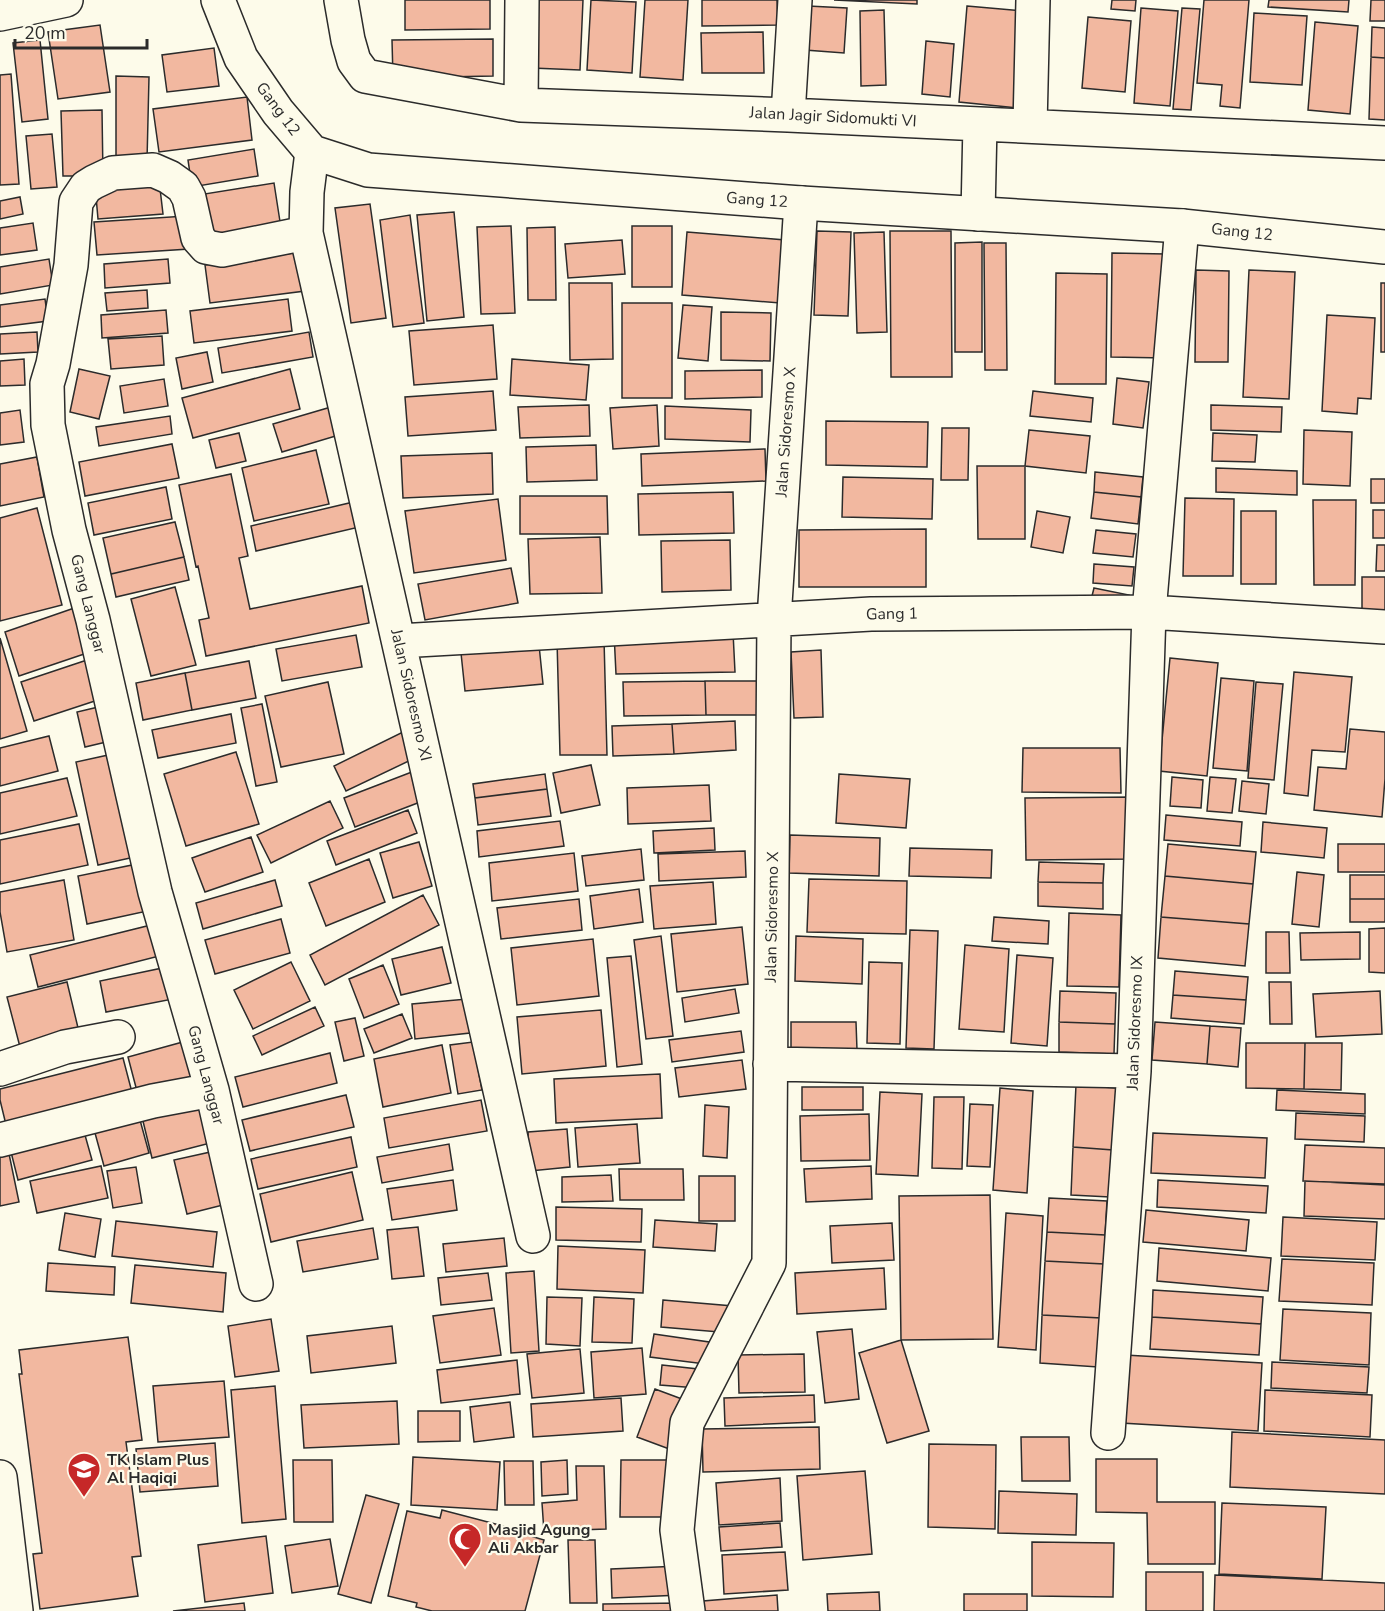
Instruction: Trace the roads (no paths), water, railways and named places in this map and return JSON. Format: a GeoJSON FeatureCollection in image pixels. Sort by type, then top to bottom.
{"type":"FeatureCollection","features":[{"type":"Feature","properties":{"kind":"street"},"geometry":{"type":"LineString","coordinates":[[0,14],[66,0]]}},
{"type":"Feature","properties":{"kind":"street","name":"Gang 12"},"geometry":{"type":"LineString","coordinates":[[218,0],[241,58],[278,112],[312,152],[368,170],[801,203],[1182,226],[1385,247]]}},
{"type":"Feature","properties":{"kind":"street","name":"Jalan Jagir Sidomukti VI"},"geometry":{"type":"LineString","coordinates":[[341,0],[354,60],[365,76],[521,105],[1385,142]]}},
{"type":"Feature","properties":{"kind":"street"},"geometry":{"type":"LineString","coordinates":[[521,105],[522,0]]}},
{"type":"Feature","properties":{"kind":"street"},"geometry":{"type":"LineString","coordinates":[[788,115],[795,0]]}},
{"type":"Feature","properties":{"kind":"street"},"geometry":{"type":"LineString","coordinates":[[1030,126],[1033,0]]}},
{"type":"Feature","properties":{"kind":"street"},"geometry":{"type":"LineString","coordinates":[[978,214],[980,124]]}},
{"type":"Feature","properties":{"kind":"street","name":"Jalan Sidoresmo XI"},"geometry":{"type":"LineString","coordinates":[[312,152],[307,192],[306,233],[533,1236]]}},
{"type":"Feature","properties":{"kind":"street","name":"Gang Langgar"},"geometry":{"type":"LineString","coordinates":[[256,1284],[212,1090],[155,892],[93,621],[69,530],[48,425],[47,384],[53,364],[71,266],[76,202],[86,187],[94,182],[113,173],[153,170],[169,177],[183,187],[189,198],[198,238],[206,247],[222,250],[306,233]]}},
{"type":"Feature","properties":{"kind":"street","name":"Jalan Sidoresmo X"},"geometry":{"type":"LineString","coordinates":[[688,1611],[677,1530],[687,1423],[769,1263],[774,619],[801,203]]}},
{"type":"Feature","properties":{"kind":"street","name":"Jalan Sidoresmo IX"},"geometry":{"type":"LineString","coordinates":[[1108,1433],[1134,1071],[1149,612],[1182,226]]}},
{"type":"Feature","properties":{"kind":"street","name":"Gang 1"},"geometry":{"type":"LineString","coordinates":[[399,641],[871,614],[1149,612],[1385,627]]}},
{"type":"Feature","properties":{"kind":"street"},"geometry":{"type":"LineString","coordinates":[[0,1069],[65,1047],[118,1037]]}},
{"type":"Feature","properties":{"kind":"street"},"geometry":{"type":"LineString","coordinates":[[770,1064],[1134,1071]]}},
{"type":"Feature","properties":{"kind":"street"},"geometry":{"type":"LineString","coordinates":[[0,1140],[153,1101],[212,1090]]}},
{"type":"Feature","properties":{"kind":"street"},"geometry":{"type":"LineString","coordinates":[[0,1477],[16,1611]]}},
{"type":"Feature","properties":{"kind":"place","name":"TK Islam Plus Al Haqiqi"},"geometry":{"type":"Point","coordinates":[84,1498]}},
{"type":"Feature","properties":{"kind":"place","name":"Masjid Agung Ali Akbar"},"geometry":{"type":"Point","coordinates":[465,1568]}}]}
